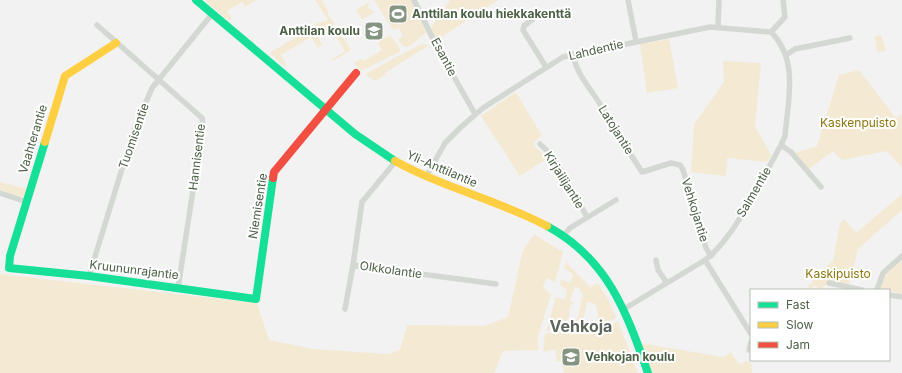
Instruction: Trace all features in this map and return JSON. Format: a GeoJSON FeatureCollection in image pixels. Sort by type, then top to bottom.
{"type":"FeatureCollection","features":[{"type":"Feature","properties":{"kind":"street","name":"Yli-Anttilantie"},"geometry":{"type":"LineString","coordinates":[[196,0],[374,148],[395,162],[426,177],[532,218],[564,235],[582,249],[599,267],[611,284],[624,309],[648,373]]}},
{"type":"Feature","properties":{"kind":"street","name":"Esantie"},"geometry":{"type":"LineString","coordinates":[[414,0],[475,114]]}},
{"type":"Feature","properties":{"kind":"street"},"geometry":{"type":"LineString","coordinates":[[628,0],[636,41]]}},
{"type":"Feature","properties":{"kind":"street"},"geometry":{"type":"LineString","coordinates":[[718,27],[719,0]]}},
{"type":"Feature","properties":{"kind":"street"},"geometry":{"type":"LineString","coordinates":[[768,31],[785,18],[783,0]]}},
{"type":"Feature","properties":{"kind":"street","name":"Tuomisentie"},"geometry":{"type":"LineString","coordinates":[[89,276],[134,130],[152,88],[157,79],[212,14]]}},
{"type":"Feature","properties":{"kind":"street"},"geometry":{"type":"LineString","coordinates":[[535,17],[524,26],[523,30],[546,67]]}},
{"type":"Feature","properties":{"kind":"street","name":"Hannisentie"},"geometry":{"type":"LineString","coordinates":[[97,25],[157,79],[199,114],[203,125],[178,288]]}},
{"type":"Feature","properties":{"kind":"street","name":"Lahdentie"},"geometry":{"type":"LineString","coordinates":[[426,177],[445,143],[475,114],[563,57],[710,27],[768,31]]}},
{"type":"Feature","properties":{"kind":"street","name":"Salmentie"},"geometry":{"type":"LineString","coordinates":[[624,309],[711,256],[749,203],[781,145],[785,136],[790,66],[786,55],[768,31]]}},
{"type":"Feature","properties":{"kind":"street"},"geometry":{"type":"LineString","coordinates":[[786,55],[795,49],[850,38]]}},
{"type":"Feature","properties":{"kind":"street","name":"Vaahterantie"},"geometry":{"type":"LineString","coordinates":[[8,268],[10,256],[65,76],[116,43]]}},
{"type":"Feature","properties":{"kind":"street","name":"Latojantie"},"geometry":{"type":"LineString","coordinates":[[573,54],[580,75],[596,97],[642,172],[671,163],[680,165]]}},
{"type":"Feature","properties":{"kind":"street","name":"Niemisentie"},"geometry":{"type":"LineString","coordinates":[[256,299],[274,172],[356,73]]}},
{"type":"Feature","properties":{"kind":"street","name":"Kirjailijantie"},"geometry":{"type":"LineString","coordinates":[[540,144],[546,149],[556,164],[587,217]]}},
{"type":"Feature","properties":{"kind":"street"},"geometry":{"type":"LineString","coordinates":[[781,145],[790,152],[821,187]]}},
{"type":"Feature","properties":{"kind":"street","name":"Olkkolantie"},"geometry":{"type":"LineString","coordinates":[[395,162],[362,202],[353,265],[496,284]]}},
{"type":"Feature","properties":{"kind":"street","name":"Vehkojantie"},"geometry":{"type":"LineString","coordinates":[[680,165],[683,170],[706,248],[711,256]]}},
{"type":"Feature","properties":{"kind":"street"},"geometry":{"type":"LineString","coordinates":[[0,193],[27,202]]}},
{"type":"Feature","properties":{"kind":"street"},"geometry":{"type":"LineString","coordinates":[[564,235],[570,228],[616,200]]}},
{"type":"Feature","properties":{"kind":"street"},"geometry":{"type":"LineString","coordinates":[[878,289],[883,273],[902,256]]}},
{"type":"Feature","properties":{"kind":"street"},"geometry":{"type":"LineString","coordinates":[[656,260],[658,270],[667,283]]}},
{"type":"Feature","properties":{"kind":"street","name":"Vehkojantie"},"geometry":{"type":"LineString","coordinates":[[705,260],[750,332]]}},
{"type":"Feature","properties":{"kind":"street"},"geometry":{"type":"LineString","coordinates":[[345,309],[353,265]]}},
{"type":"Feature","properties":{"kind":"street","name":"Kruununrajantie"},"geometry":{"type":"LineString","coordinates":[[8,268],[89,276],[256,299]]}},
{"type":"Feature","properties":{"kind":"street"},"geometry":{"type":"LineString","coordinates":[[829,283],[857,289]]}},
{"type":"Feature","properties":{"kind":"street"},"geometry":{"type":"LineString","coordinates":[[890,295],[902,297]]}},
{"type":"Feature","properties":{"kind":"street"},"geometry":{"type":"LineString","coordinates":[[749,350],[750,346]]}},
{"type":"Feature","properties":{"kind":"green space"},"geometry":{"type":"Polygon","coordinates":[[[256,0],[245,7],[242,2],[227,11],[232,18],[229,21],[205,1],[256,0]]]}},
{"type":"Feature","properties":{"kind":"green space"},"geometry":{"type":"Polygon","coordinates":[[[315,0],[322,0],[328,14],[351,50],[333,61],[332,59],[345,51],[330,27],[317,35],[321,43],[324,42],[318,48],[311,37],[281,55],[287,66],[285,67],[270,53],[318,23],[326,21],[327,18],[315,0]]]}},
{"type":"Feature","properties":{"kind":"green space","name":"Anttilan koulu hiekkakenttä"},"geometry":{"type":"Polygon","coordinates":[[[374,0],[411,0],[428,31],[410,46],[404,47],[398,40],[403,36],[399,28],[393,30],[374,0]]]}},
{"type":"Feature","properties":{"kind":"green space"},"geometry":{"type":"Polygon","coordinates":[[[450,0],[498,0],[437,40],[431,28],[450,0]]]}},
{"type":"Feature","properties":{"kind":"green space"},"geometry":{"type":"Polygon","coordinates":[[[369,2],[368,8],[375,12],[362,20],[356,10],[369,2]]]}},
{"type":"Feature","properties":{"kind":"green space"},"geometry":{"type":"Polygon","coordinates":[[[390,35],[399,46],[400,52],[361,71],[354,63],[361,58],[364,61],[382,50],[378,44],[390,35]]]}},
{"type":"Feature","properties":{"kind":"green space"},"geometry":{"type":"Polygon","coordinates":[[[881,35],[886,51],[877,52],[875,36],[881,35]]]}},
{"type":"Feature","properties":{"kind":"green space"},"geometry":{"type":"Polygon","coordinates":[[[669,39],[678,88],[647,93],[640,44],[669,39]]]}},
{"type":"Feature","properties":{"kind":"green space"},"geometry":{"type":"Polygon","coordinates":[[[426,44],[431,47],[429,48],[428,46],[385,73],[387,74],[377,80],[374,80],[365,74],[419,45],[426,44]]]}},
{"type":"Feature","properties":{"kind":"green space"},"geometry":{"type":"Polygon","coordinates":[[[723,61],[761,63],[755,126],[771,155],[767,162],[727,158],[726,176],[691,172],[694,124],[724,82],[723,61]]]}},
{"type":"Feature","properties":{"kind":"green space","name":"Kaskenpuisto"},"geometry":{"type":"Polygon","coordinates":[[[859,70],[896,118],[902,114],[902,168],[887,151],[842,160],[833,151],[809,169],[795,153],[817,146],[839,75],[859,70]]]}},
{"type":"Feature","properties":{"kind":"green space"},"geometry":{"type":"Polygon","coordinates":[[[516,92],[542,136],[534,142],[534,146],[548,158],[520,176],[481,116],[516,92]]]}},
{"type":"Feature","properties":{"kind":"green space"},"geometry":{"type":"Polygon","coordinates":[[[0,182],[27,189],[25,198],[0,190],[0,182]]]}},
{"type":"Feature","properties":{"kind":"green space","name":"Kaskipuisto"},"geometry":{"type":"Polygon","coordinates":[[[902,194],[902,210],[858,249],[848,289],[826,285],[818,289],[815,285],[810,289],[805,289],[813,282],[811,279],[833,261],[840,223],[844,219],[856,233],[902,194]]]}},
{"type":"Feature","properties":{"kind":"green space"},"geometry":{"type":"Polygon","coordinates":[[[534,234],[563,252],[555,282],[546,278],[543,287],[551,295],[538,336],[538,350],[503,351],[494,373],[0,373],[0,274],[257,303],[269,340],[314,349],[388,354],[400,350],[407,325],[484,326],[508,317],[523,250],[534,234]]]}},
{"type":"Feature","properties":{"kind":"green space"},"geometry":{"type":"Polygon","coordinates":[[[902,259],[902,294],[890,291],[890,289],[882,289],[881,287],[886,274],[902,259]]]}},
{"type":"Feature","properties":{"kind":"green space"},"geometry":{"type":"Polygon","coordinates":[[[566,262],[590,287],[598,283],[608,299],[616,318],[595,328],[598,315],[596,304],[587,302],[583,322],[588,324],[590,329],[567,328],[578,317],[583,293],[580,292],[580,288],[575,287],[570,301],[574,302],[570,306],[569,317],[562,327],[546,331],[556,297],[565,300],[567,290],[560,285],[561,279],[570,283],[573,274],[564,268],[566,262]]]}},
{"type":"Feature","properties":{"kind":"green space"},"geometry":{"type":"Polygon","coordinates":[[[618,321],[638,373],[564,373],[559,350],[561,361],[557,361],[555,349],[543,352],[545,334],[567,330],[589,332],[618,321]]]}},
{"type":"Feature","properties":{"kind":"green space"},"geometry":{"type":"Polygon","coordinates":[[[640,343],[723,357],[731,352],[739,364],[746,361],[752,364],[752,373],[652,373],[640,343]]]}},
{"type":"Feature","properties":{"kind":"traffic: fast"},"geometry":{"type":"LineString","coordinates":[[196,0],[355,134],[395,161]]}},
{"type":"Feature","properties":{"kind":"traffic: fast"},"geometry":{"type":"LineString","coordinates":[[45,142],[10,256],[9,268],[89,276],[256,299],[273,178]]}},
{"type":"Feature","properties":{"kind":"traffic: fast"},"geometry":{"type":"LineString","coordinates":[[547,226],[568,239],[585,254],[600,271],[612,289],[632,329],[648,373]]}},
{"type":"Feature","properties":{"kind":"traffic: slow"},"geometry":{"type":"LineString","coordinates":[[45,142],[65,76],[116,43]]}},
{"type":"Feature","properties":{"kind":"traffic: slow"},"geometry":{"type":"LineString","coordinates":[[395,161],[433,179],[509,209],[547,226]]}},
{"type":"Feature","properties":{"kind":"traffic: jam"},"geometry":{"type":"LineString","coordinates":[[273,178],[274,172],[356,73]]}},
{"type":"Feature","properties":{"kind":"place","name":"Anttilan koulu hiekkakenttä"},"geometry":{"type":"Point","coordinates":[398,14]}},
{"type":"Feature","properties":{"kind":"place","name":"Anttilan koulu"},"geometry":{"type":"Point","coordinates":[374,31]}},
{"type":"Feature","properties":{"kind":"place","name":"Vehkojan koulu"},"geometry":{"type":"Point","coordinates":[571,357]}},
{"type":"Feature","properties":{"kind":"district","name":"Vehkoja"},"geometry":{"type":"Point","coordinates":[581,326]}}]}
